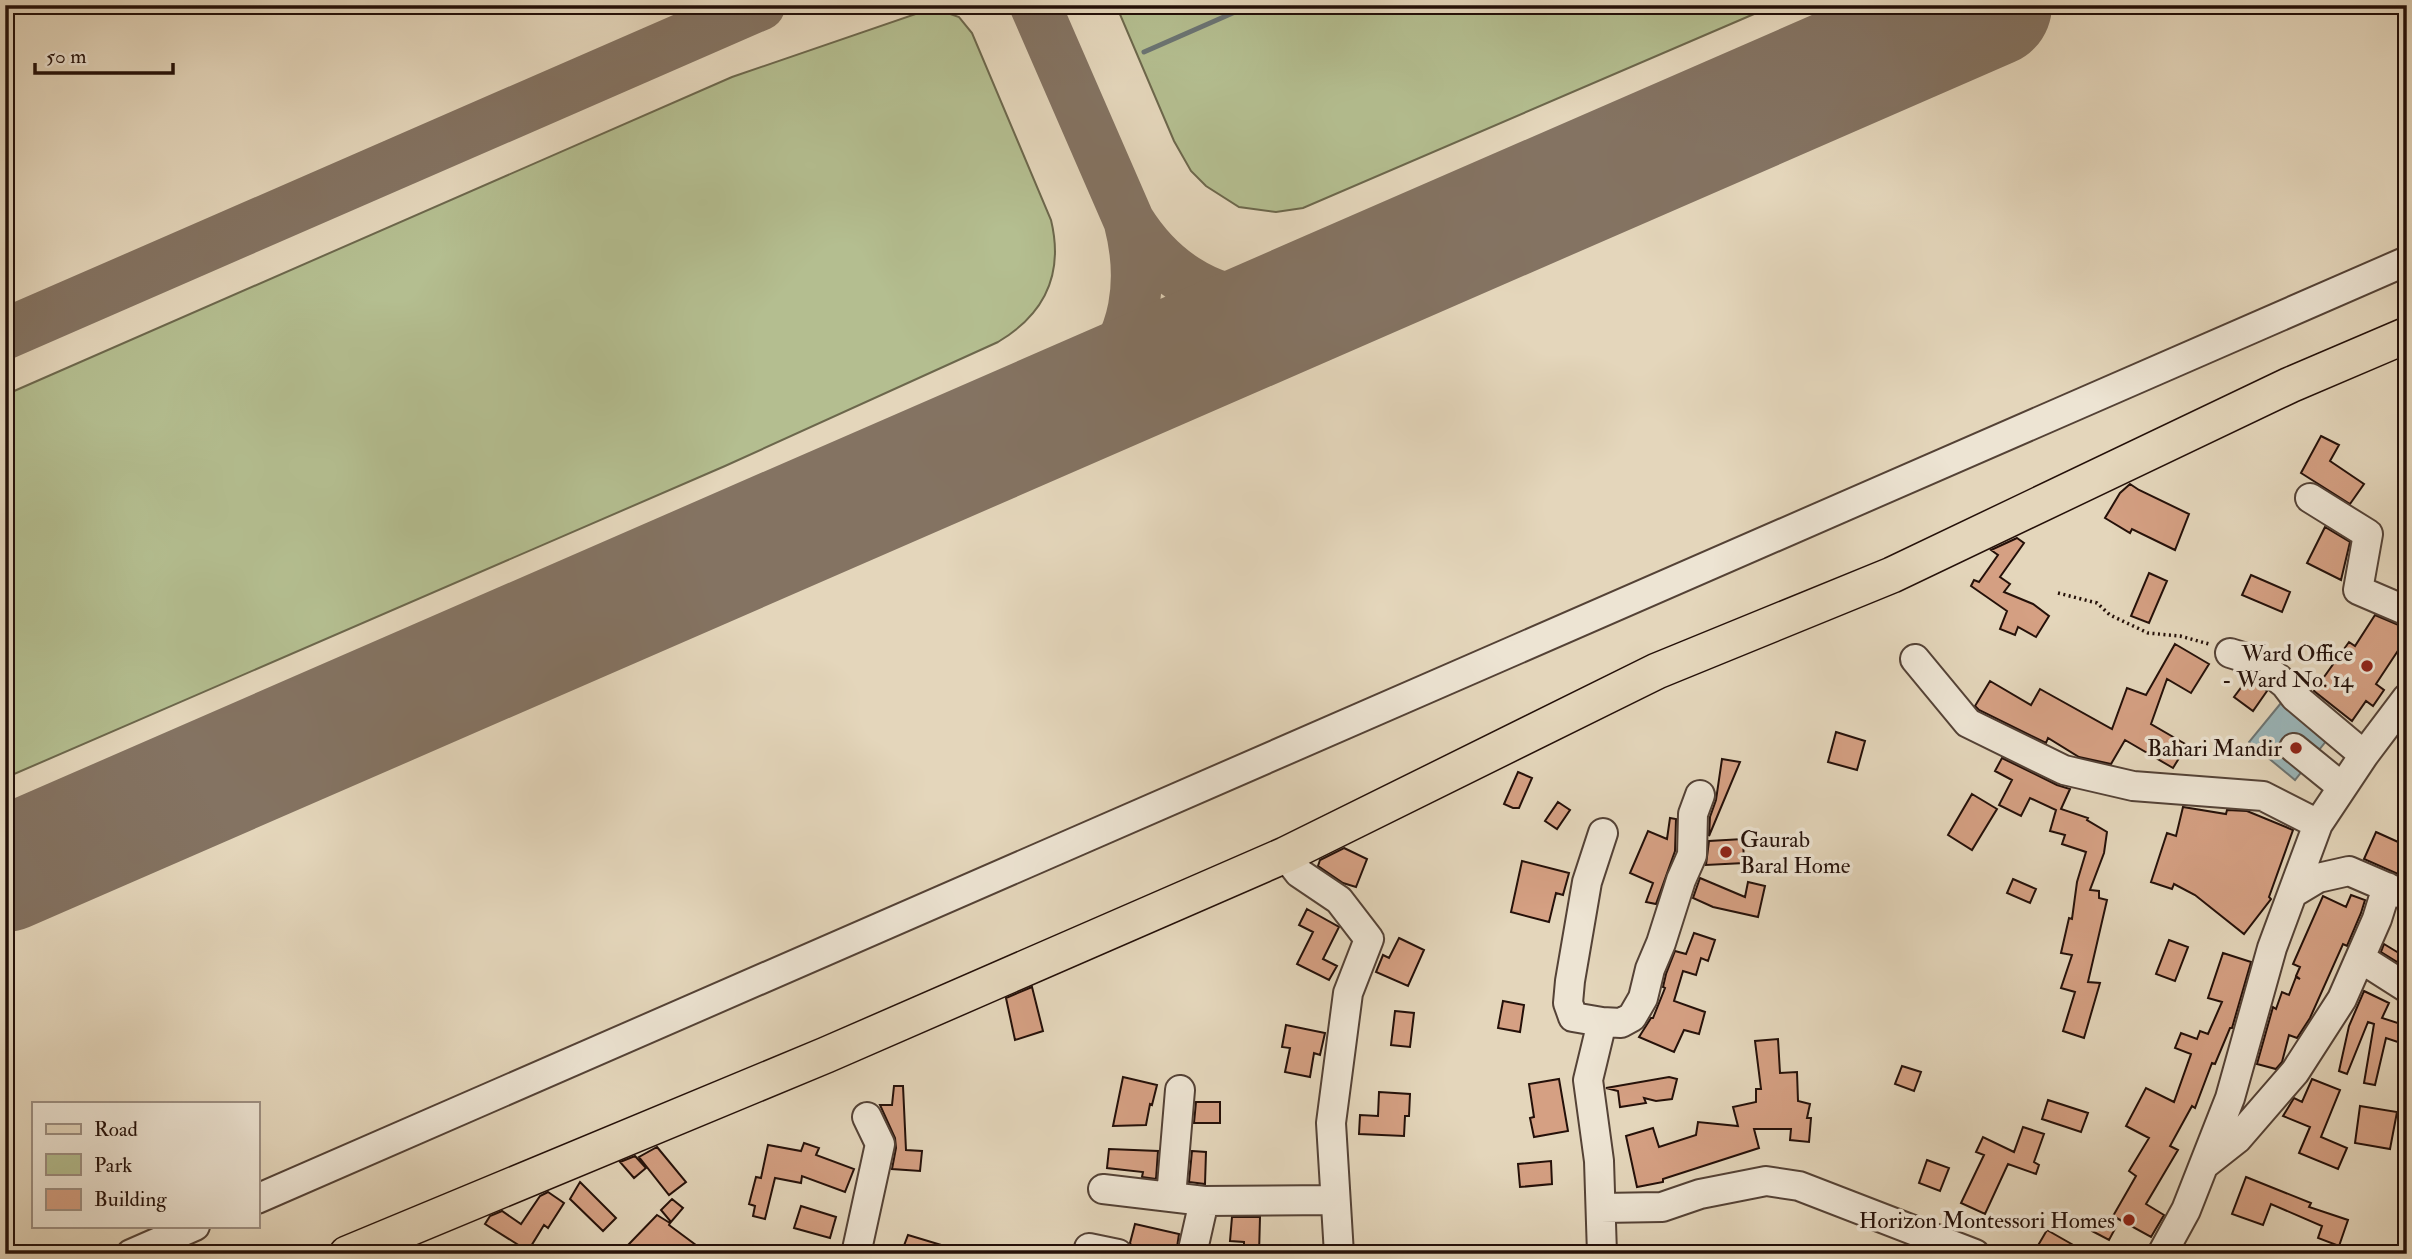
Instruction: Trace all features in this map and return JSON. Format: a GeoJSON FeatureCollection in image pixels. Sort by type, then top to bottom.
{"type":"FeatureCollection","features":[{"type":"Feature","properties":{"kind":"main road"},"geometry":{"type":"LineString","coordinates":[[347,1254],[826,1055],[1284,855],[1657,671],[1892,575],[2290,385],[2407,335]]}},
{"type":"Feature","properties":{"kind":"street"},"geometry":{"type":"LineString","coordinates":[[259,1198],[2407,261]]}},
{"type":"Feature","properties":{"kind":"street"},"geometry":{"type":"LineString","coordinates":[[2310,498],[2368,534],[2358,590],[2407,611]]}},
{"type":"Feature","properties":{"kind":"street"},"geometry":{"type":"LineString","coordinates":[[2230,653],[2256,661],[2364,755]]}},
{"type":"Feature","properties":{"kind":"street"},"geometry":{"type":"LineString","coordinates":[[1914,659],[1968,723],[2064,770],[2133,786],[2263,796],[2318,824]]}},
{"type":"Feature","properties":{"kind":"street"},"geometry":{"type":"LineString","coordinates":[[2162,1254],[2186,1210],[2230,1098],[2272,948],[2318,824],[2364,755],[2407,698]]}},
{"type":"Feature","properties":{"kind":"street"},"geometry":{"type":"LineString","coordinates":[[2294,748],[2342,787]]}},
{"type":"Feature","properties":{"kind":"street"},"geometry":{"type":"LineString","coordinates":[[1603,833],[1587,882],[1568,1003],[1573,1017],[1621,1023],[1632,1017],[1643,998],[1650,970],[1692,855],[1693,814],[1700,794]]}},
{"type":"Feature","properties":{"kind":"street"},"geometry":{"type":"LineString","coordinates":[[1284,855],[1299,873],[1339,900],[1369,939],[1348,993],[1331,1123],[1339,1254]]}},
{"type":"Feature","properties":{"kind":"street"},"geometry":{"type":"LineString","coordinates":[[2204,1165],[2237,1139],[2295,1072],[2342,999],[2377,919],[2397,891],[2349,871],[2318,878],[2293,893]]}},
{"type":"Feature","properties":{"kind":"street"},"geometry":{"type":"LineString","coordinates":[[2360,958],[2407,988]]}},
{"type":"Feature","properties":{"kind":"street"},"geometry":{"type":"LineString","coordinates":[[1602,1022],[1588,1080],[1599,1161],[1602,1254]]}},
{"type":"Feature","properties":{"kind":"street"},"geometry":{"type":"LineString","coordinates":[[1171,1197],[1180,1090]]}},
{"type":"Feature","properties":{"kind":"street"},"geometry":{"type":"LineString","coordinates":[[856,1254],[880,1144],[867,1118]]}},
{"type":"Feature","properties":{"kind":"street"},"geometry":{"type":"LineString","coordinates":[[1601,1208],[1662,1207],[1700,1195],[1766,1181],[1799,1186],[1975,1254]]}},
{"type":"Feature","properties":{"kind":"street"},"geometry":{"type":"LineString","coordinates":[[1103,1189],[1204,1201],[1335,1200]]}},
{"type":"Feature","properties":{"kind":"street"},"geometry":{"type":"LineString","coordinates":[[1192,1254],[1204,1201]]}},
{"type":"Feature","properties":{"kind":"street"},"geometry":{"type":"LineString","coordinates":[[131,1254],[190,1228]]}},
{"type":"Feature","properties":{"kind":"street"},"geometry":{"type":"LineString","coordinates":[[1089,1248],[1118,1254]]}},
{"type":"Feature","properties":{"kind":"path"},"geometry":{"type":"LineString","coordinates":[[2058,593],[2096,603],[2110,615],[2148,633],[2180,636],[2230,653]]}},
{"type":"Feature","properties":{"kind":"green space"},"geometry":{"type":"Polygon","coordinates":[[[1116,5],[1775,5],[1303,208],[1276,212],[1239,207],[1206,186],[1191,171],[1174,141],[1116,5]]]}},
{"type":"Feature","properties":{"kind":"green space"},"geometry":{"type":"Polygon","coordinates":[[[933,8],[959,17],[972,33],[1051,220],[1055,258],[1047,291],[1028,319],[1014,331],[998,342],[725,466],[5,778],[5,395],[732,77],[933,8]]]}},
{"type":"Feature","properties":{"kind":"water"},"geometry":{"type":"Polygon","coordinates":[[[2281,703],[2327,740],[2295,780],[2249,742],[2281,703]]]}},
{"type":"Feature","properties":{"kind":"building"},"geometry":{"type":"Polygon","coordinates":[[[2321,436],[2339,445],[2330,461],[2364,484],[2350,504],[2301,473],[2321,436]]]}},
{"type":"Feature","properties":{"kind":"building"},"geometry":{"type":"Polygon","coordinates":[[[2130,484],[2189,514],[2175,550],[2132,529],[2130,533],[2105,518],[2120,493],[2130,484]]]}},
{"type":"Feature","properties":{"kind":"building"},"geometry":{"type":"Polygon","coordinates":[[[2325,527],[2350,542],[2341,580],[2307,563],[2325,527]]]}},
{"type":"Feature","properties":{"kind":"building"},"geometry":{"type":"Polygon","coordinates":[[[2017,538],[2024,543],[2000,577],[2010,584],[2004,592],[2033,604],[2049,616],[2036,637],[2018,627],[2015,635],[2000,629],[2007,611],[1971,586],[1974,580],[1979,582],[1998,555],[1991,550],[2017,538]]]}},
{"type":"Feature","properties":{"kind":"building"},"geometry":{"type":"Polygon","coordinates":[[[2149,573],[2167,581],[2149,623],[2131,616],[2149,573]]]}},
{"type":"Feature","properties":{"kind":"building"},"geometry":{"type":"Polygon","coordinates":[[[2251,575],[2290,592],[2282,612],[2242,595],[2251,575]]]}},
{"type":"Feature","properties":{"kind":"building"},"geometry":{"type":"Polygon","coordinates":[[[2375,615],[2401,626],[2400,629],[2407,632],[2407,637],[2376,684],[2384,690],[2373,706],[2366,701],[2352,721],[2314,691],[2349,642],[2355,646],[2375,615]]]}},
{"type":"Feature","properties":{"kind":"building"},"geometry":{"type":"Polygon","coordinates":[[[2175,644],[2209,664],[2191,693],[2167,679],[2151,724],[2187,745],[2173,768],[2125,740],[2111,764],[2079,757],[2048,738],[2046,743],[1975,706],[1990,681],[2031,705],[2040,689],[2112,729],[2127,688],[2146,695],[2175,644]]]}},
{"type":"Feature","properties":{"kind":"building"},"geometry":{"type":"Polygon","coordinates":[[[2249,677],[2267,691],[2253,711],[2234,697],[2249,677]]]}},
{"type":"Feature","properties":{"kind":"building"},"geometry":{"type":"Polygon","coordinates":[[[1836,732],[1865,741],[1857,770],[1828,762],[1836,732]]]}},
{"type":"Feature","properties":{"kind":"building"},"geometry":{"type":"Polygon","coordinates":[[[2002,758],[2070,789],[2061,809],[2088,818],[2087,820],[2107,832],[2104,853],[2090,890],[2099,891],[2099,898],[2107,900],[2088,982],[2100,983],[2084,1038],[2063,1031],[2075,992],[2061,988],[2072,955],[2061,953],[2069,918],[2072,919],[2077,882],[2086,852],[2062,844],[2065,835],[2050,831],[2056,810],[2030,798],[2021,816],[1999,805],[2012,780],[1995,771],[2002,758]]]}},
{"type":"Feature","properties":{"kind":"building"},"geometry":{"type":"Polygon","coordinates":[[[1722,759],[1740,762],[1709,836],[1710,817],[1716,800],[1722,759]]]}},
{"type":"Feature","properties":{"kind":"building"},"geometry":{"type":"Polygon","coordinates":[[[1518,772],[1532,778],[1519,808],[1513,808],[1504,804],[1518,772]]]}},
{"type":"Feature","properties":{"kind":"building"},"geometry":{"type":"Polygon","coordinates":[[[1972,794],[1997,809],[1972,850],[1948,835],[1972,794]]]}},
{"type":"Feature","properties":{"kind":"building"},"geometry":{"type":"Polygon","coordinates":[[[1558,802],[1570,810],[1557,829],[1545,821],[1558,802]]]}},
{"type":"Feature","properties":{"kind":"building"},"geometry":{"type":"Polygon","coordinates":[[[2183,807],[2226,814],[2227,810],[2247,811],[2293,830],[2269,897],[2271,899],[2244,934],[2195,895],[2174,884],[2172,889],[2151,882],[2167,833],[2176,836],[2183,807]]]}},
{"type":"Feature","properties":{"kind":"building"},"geometry":{"type":"Polygon","coordinates":[[[1670,818],[1676,819],[1675,851],[1656,904],[1646,902],[1653,883],[1630,873],[1648,831],[1667,839],[1670,818]]]}},
{"type":"Feature","properties":{"kind":"building"},"geometry":{"type":"Polygon","coordinates":[[[2376,832],[2407,846],[2407,878],[2364,859],[2376,832]]]}},
{"type":"Feature","properties":{"kind":"building","name":"Gaurab Baral Home"},"geometry":{"type":"Polygon","coordinates":[[[1743,839],[1744,863],[1706,865],[1709,841],[1743,839]]]}},
{"type":"Feature","properties":{"kind":"building"},"geometry":{"type":"Polygon","coordinates":[[[1344,848],[1367,859],[1356,887],[1343,883],[1318,866],[1320,860],[1344,848]]]}},
{"type":"Feature","properties":{"kind":"building"},"geometry":{"type":"Polygon","coordinates":[[[1522,861],[1569,873],[1563,895],[1556,893],[1549,922],[1511,912],[1522,861]]]}},
{"type":"Feature","properties":{"kind":"building"},"geometry":{"type":"Polygon","coordinates":[[[1700,878],[1745,897],[1748,882],[1765,886],[1758,917],[1713,907],[1693,898],[1700,878]]]}},
{"type":"Feature","properties":{"kind":"building"},"geometry":{"type":"Polygon","coordinates":[[[2013,879],[2036,889],[2030,903],[2007,893],[2013,879]]]}},
{"type":"Feature","properties":{"kind":"building"},"geometry":{"type":"Polygon","coordinates":[[[2351,895],[2365,900],[2361,913],[2347,946],[2343,944],[2310,1018],[2297,1038],[2289,1035],[2282,1062],[2276,1069],[2257,1064],[2273,1007],[2276,1009],[2282,992],[2289,995],[2296,977],[2300,979],[2296,976],[2300,967],[2293,964],[2323,896],[2346,907],[2351,895]]]}},
{"type":"Feature","properties":{"kind":"building"},"geometry":{"type":"Polygon","coordinates":[[[1307,909],[1339,927],[1323,959],[1337,966],[1329,980],[1297,964],[1313,932],[1299,925],[1307,909]]]}},
{"type":"Feature","properties":{"kind":"building"},"geometry":{"type":"Polygon","coordinates":[[[1694,933],[1715,940],[1708,961],[1701,958],[1696,975],[1683,971],[1674,1001],[1705,1012],[1699,1034],[1684,1030],[1674,1052],[1639,1037],[1653,1018],[1675,951],[1686,954],[1694,933]]]}},
{"type":"Feature","properties":{"kind":"building"},"geometry":{"type":"Polygon","coordinates":[[[1399,938],[1424,950],[1408,986],[1376,972],[1383,955],[1389,958],[1399,938]]]}},
{"type":"Feature","properties":{"kind":"building"},"geometry":{"type":"Polygon","coordinates":[[[2169,940],[2188,947],[2175,981],[2156,974],[2169,940]]]}},
{"type":"Feature","properties":{"kind":"building"},"geometry":{"type":"Polygon","coordinates":[[[2384,944],[2407,958],[2407,968],[2381,952],[2384,944]]]}},
{"type":"Feature","properties":{"kind":"building"},"geometry":{"type":"Polygon","coordinates":[[[2223,953],[2251,962],[2232,1028],[2215,1064],[2212,1063],[2195,1108],[2192,1106],[2170,1146],[2178,1150],[2146,1204],[2164,1215],[2151,1237],[2113,1216],[2136,1176],[2129,1171],[2149,1138],[2126,1126],[2146,1088],[2174,1102],[2191,1054],[2175,1048],[2181,1033],[2197,1039],[2200,1031],[2208,1034],[2222,1002],[2208,998],[2223,953]]]}},
{"type":"Feature","properties":{"kind":"building"},"geometry":{"type":"Polygon","coordinates":[[[1032,987],[1043,1031],[1015,1040],[1006,998],[1032,987]]]}},
{"type":"Feature","properties":{"kind":"building"},"geometry":{"type":"Polygon","coordinates":[[[2364,991],[2389,1003],[2382,1018],[2407,1026],[2407,1045],[2386,1038],[2375,1085],[2364,1083],[2374,1024],[2368,1022],[2347,1074],[2339,1071],[2349,1026],[2364,991]]]}},
{"type":"Feature","properties":{"kind":"building"},"geometry":{"type":"Polygon","coordinates":[[[1503,1001],[1524,1005],[1520,1032],[1498,1028],[1503,1001]]]}},
{"type":"Feature","properties":{"kind":"building"},"geometry":{"type":"Polygon","coordinates":[[[1395,1011],[1414,1013],[1410,1047],[1391,1045],[1395,1011]]]}},
{"type":"Feature","properties":{"kind":"building"},"geometry":{"type":"Polygon","coordinates":[[[1286,1025],[1325,1033],[1320,1055],[1314,1053],[1310,1077],[1285,1072],[1290,1048],[1282,1047],[1286,1025]]]}},
{"type":"Feature","properties":{"kind":"building"},"geometry":{"type":"Polygon","coordinates":[[[1778,1039],[1780,1073],[1797,1072],[1798,1101],[1810,1104],[1807,1118],[1811,1118],[1809,1142],[1790,1140],[1791,1129],[1754,1129],[1759,1148],[1663,1179],[1663,1182],[1637,1187],[1626,1136],[1653,1128],[1659,1147],[1696,1135],[1698,1122],[1738,1126],[1733,1107],[1756,1102],[1756,1089],[1761,1089],[1755,1041],[1778,1039]]]}},
{"type":"Feature","properties":{"kind":"building"},"geometry":{"type":"Polygon","coordinates":[[[1902,1066],[1921,1072],[1914,1091],[1895,1084],[1902,1066]]]}},
{"type":"Feature","properties":{"kind":"building"},"geometry":{"type":"Polygon","coordinates":[[[1123,1077],[1157,1085],[1146,1125],[1113,1126],[1123,1077]]]}},
{"type":"Feature","properties":{"kind":"building"},"geometry":{"type":"Polygon","coordinates":[[[1669,1077],[1677,1079],[1672,1099],[1656,1101],[1644,1098],[1646,1103],[1620,1107],[1618,1091],[1606,1088],[1669,1077]]]}},
{"type":"Feature","properties":{"kind":"building"},"geometry":{"type":"Polygon","coordinates":[[[1559,1079],[1568,1131],[1534,1137],[1530,1118],[1534,1117],[1529,1084],[1559,1079]]]}},
{"type":"Feature","properties":{"kind":"building"},"geometry":{"type":"Polygon","coordinates":[[[2312,1079],[2340,1090],[2321,1137],[2347,1148],[2338,1169],[2299,1153],[2310,1127],[2283,1116],[2294,1098],[2302,1102],[2312,1079]]]}},
{"type":"Feature","properties":{"kind":"building"},"geometry":{"type":"Polygon","coordinates":[[[894,1086],[903,1086],[906,1150],[922,1151],[920,1171],[892,1169],[895,1138],[880,1105],[892,1105],[894,1086]]]}},
{"type":"Feature","properties":{"kind":"building"},"geometry":{"type":"Polygon","coordinates":[[[1379,1092],[1410,1094],[1409,1116],[1405,1116],[1404,1136],[1359,1134],[1360,1115],[1378,1116],[1379,1092]]]}},
{"type":"Feature","properties":{"kind":"building"},"geometry":{"type":"Polygon","coordinates":[[[2048,1100],[2088,1113],[2081,1132],[2042,1119],[2048,1100]]]}},
{"type":"Feature","properties":{"kind":"building"},"geometry":{"type":"Polygon","coordinates":[[[1196,1102],[1220,1102],[1220,1123],[1194,1123],[1196,1102]]]}},
{"type":"Feature","properties":{"kind":"building"},"geometry":{"type":"Polygon","coordinates":[[[2360,1106],[2397,1112],[2390,1149],[2355,1143],[2360,1106]]]}},
{"type":"Feature","properties":{"kind":"building"},"geometry":{"type":"Polygon","coordinates":[[[2023,1127],[2044,1134],[2034,1162],[2039,1165],[2036,1174],[2008,1164],[1985,1214],[1961,1203],[1984,1155],[1976,1152],[1983,1137],[2014,1152],[2023,1127]]]}},
{"type":"Feature","properties":{"kind":"building"},"geometry":{"type":"Polygon","coordinates":[[[804,1143],[819,1148],[816,1155],[854,1169],[845,1192],[802,1176],[801,1183],[775,1178],[765,1219],[753,1216],[755,1206],[749,1204],[756,1177],[761,1178],[768,1145],[801,1151],[804,1143]]]}},
{"type":"Feature","properties":{"kind":"building"},"geometry":{"type":"Polygon","coordinates":[[[657,1147],[686,1182],[669,1195],[639,1157],[657,1147]]]}},
{"type":"Feature","properties":{"kind":"building"},"geometry":{"type":"Polygon","coordinates":[[[1109,1149],[1158,1151],[1156,1179],[1142,1177],[1143,1172],[1107,1168],[1109,1149]]]}},
{"type":"Feature","properties":{"kind":"building"},"geometry":{"type":"Polygon","coordinates":[[[1192,1151],[1206,1152],[1205,1184],[1189,1182],[1192,1151]]]}},
{"type":"Feature","properties":{"kind":"building"},"geometry":{"type":"Polygon","coordinates":[[[635,1156],[646,1168],[634,1178],[620,1162],[635,1156]]]}},
{"type":"Feature","properties":{"kind":"building"},"geometry":{"type":"Polygon","coordinates":[[[1927,1160],[1949,1168],[1940,1191],[1919,1183],[1927,1160]]]}},
{"type":"Feature","properties":{"kind":"building"},"geometry":{"type":"Polygon","coordinates":[[[1551,1161],[1552,1184],[1520,1187],[1518,1164],[1551,1161]]]}},
{"type":"Feature","properties":{"kind":"building"},"geometry":{"type":"Polygon","coordinates":[[[2246,1177],[2311,1203],[2309,1207],[2348,1220],[2339,1246],[2318,1238],[2322,1226],[2271,1204],[2263,1225],[2232,1214],[2246,1177]]]}},
{"type":"Feature","properties":{"kind":"building"},"geometry":{"type":"Polygon","coordinates":[[[580,1182],[616,1218],[603,1231],[570,1199],[580,1182]]]}},
{"type":"Feature","properties":{"kind":"building"},"geometry":{"type":"Polygon","coordinates":[[[548,1192],[564,1203],[548,1228],[544,1225],[528,1251],[485,1224],[490,1216],[502,1211],[521,1224],[540,1196],[548,1192]]]}},
{"type":"Feature","properties":{"kind":"building"},"geometry":{"type":"Polygon","coordinates":[[[672,1199],[683,1208],[671,1222],[661,1210],[672,1199]]]}},
{"type":"Feature","properties":{"kind":"building"},"geometry":{"type":"Polygon","coordinates":[[[801,1206],[836,1217],[830,1238],[794,1228],[801,1206]]]}},
{"type":"Feature","properties":{"kind":"building"},"geometry":{"type":"Polygon","coordinates":[[[657,1215],[708,1254],[639,1254],[629,1244],[657,1215]]]}},
{"type":"Feature","properties":{"kind":"building"},"geometry":{"type":"Polygon","coordinates":[[[1232,1217],[1260,1217],[1259,1254],[1244,1254],[1244,1242],[1230,1241],[1232,1217]]]}},
{"type":"Feature","properties":{"kind":"building"},"geometry":{"type":"Polygon","coordinates":[[[2099,1218],[2116,1227],[2109,1240],[2092,1231],[2099,1218]]]}},
{"type":"Feature","properties":{"kind":"building"},"geometry":{"type":"Polygon","coordinates":[[[1135,1224],[1179,1234],[1176,1254],[1145,1254],[1134,1251],[1130,1243],[1135,1224]]]}},
{"type":"Feature","properties":{"kind":"building"},"geometry":{"type":"Polygon","coordinates":[[[2047,1230],[2089,1254],[2033,1254],[2047,1230]]]}},
{"type":"Feature","properties":{"kind":"building"},"geometry":{"type":"Polygon","coordinates":[[[908,1235],[958,1250],[958,1254],[910,1254],[902,1251],[908,1235]]]}},
{"type":"Feature","properties":{"kind":"waterway"},"geometry":{"type":"LineString","coordinates":[[1144,52],[1251,5]]}},
{"type":"Feature","properties":{"kind":"taxiway"},"geometry":{"type":"LineString","coordinates":[[5,334],[760,5]]}},
{"type":"Feature","properties":{"kind":"taxiway"},"geometry":{"type":"LineString","coordinates":[[1035,5],[1129,221],[1154,254],[1186,280],[1222,297],[1263,304],[1322,296]]}},
{"type":"Feature","properties":{"kind":"taxiway"},"geometry":{"type":"LineString","coordinates":[[1922,35],[1950,17],[1962,5]]}},
{"type":"Feature","properties":{"kind":"taxiway"},"geometry":{"type":"LineString","coordinates":[[1047,416],[1092,384],[1107,367],[1128,328],[1136,286],[1134,243],[1129,221]]}},
{"type":"Feature","properties":{"kind":"runway"},"geometry":{"type":"LineString","coordinates":[[5,870],[1990,5]]}},
{"type":"Feature","properties":{"kind":"place","name":"Ward Office - Ward No. 14"},"geometry":{"type":"Point","coordinates":[2367,666]}},
{"type":"Feature","properties":{"kind":"place","name":"Bahari Mandir"},"geometry":{"type":"Point","coordinates":[2296,748]}},
{"type":"Feature","properties":{"kind":"place","name":"Gaurab Baral Home"},"geometry":{"type":"Point","coordinates":[1726,852]}},
{"type":"Feature","properties":{"kind":"place","name":"Horizon Montessori Homes"},"geometry":{"type":"Point","coordinates":[2129,1220]}}]}
